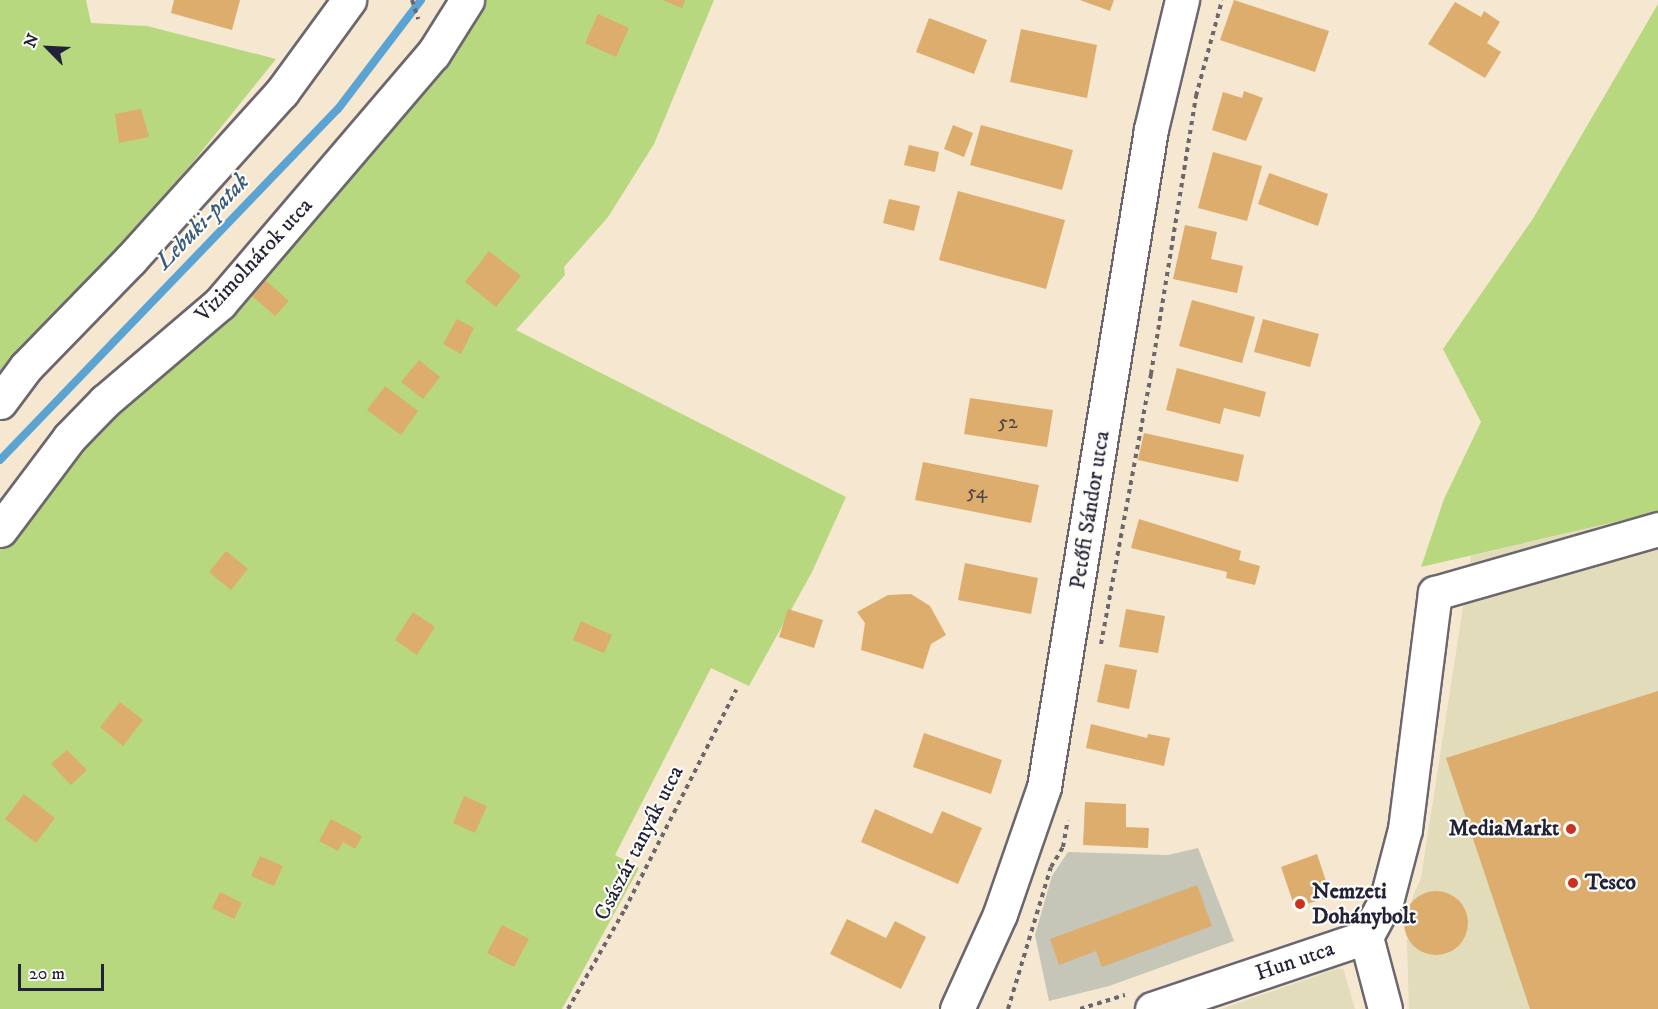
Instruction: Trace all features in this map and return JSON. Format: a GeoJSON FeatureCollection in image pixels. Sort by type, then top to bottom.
{"type":"FeatureCollection","features":[{"type":"Feature","properties":{"kind":"street"},"geometry":{"type":"LineString","coordinates":[[0,402],[26,367],[131,259],[282,93],[349,0]]}},
{"type":"Feature","properties":{"kind":"street","name":"Vizimolnárok utca"},"geometry":{"type":"LineString","coordinates":[[0,530],[76,431],[220,303],[433,54],[467,0]]}},
{"type":"Feature","properties":{"kind":"street","name":"Petőfi Sándor utca"},"geometry":{"type":"LineString","coordinates":[[957,1009],[1000,914],[1044,787],[1151,129],[1182,0]]}},
{"type":"Feature","properties":{"kind":"street"},"geometry":{"type":"LineString","coordinates":[[1366,937],[1387,898],[1405,829],[1435,593],[1658,529]]}},
{"type":"Feature","properties":{"kind":"street","name":"Hun utca"},"geometry":{"type":"LineString","coordinates":[[1152,1009],[1366,937],[1385,1009]]}},
{"type":"Feature","properties":{"kind":"path"},"geometry":{"type":"LineString","coordinates":[[412,0],[420,24]]}},
{"type":"Feature","properties":{"kind":"path"},"geometry":{"type":"LineString","coordinates":[[1100,652],[1153,363],[1196,96],[1222,0]]}},
{"type":"Feature","properties":{"kind":"path","name":"Császár tanyák utca"},"geometry":{"type":"LineString","coordinates":[[568,1009],[625,909],[736,690]]}},
{"type":"Feature","properties":{"kind":"path"},"geometry":{"type":"LineString","coordinates":[[1008,1009],[1051,867],[1063,847],[1069,812]]}},
{"type":"Feature","properties":{"kind":"shaded area"},"geometry":{"type":"Polygon","coordinates":[[[1658,512],[1658,1009],[1409,1009],[1407,941],[1413,896],[1421,878],[1471,556],[1658,512]]]}},
{"type":"Feature","properties":{"kind":"shaded area"},"geometry":{"type":"Polygon","coordinates":[[[1198,848],[1234,941],[1109,986],[1049,1001],[1035,935],[1052,876],[1068,852],[1168,855],[1198,848]]]}},
{"type":"Feature","properties":{"kind":"shaded area"},"geometry":{"type":"Polygon","coordinates":[[[1336,969],[1343,969],[1355,1009],[1221,1009],[1336,969]]]}},
{"type":"Feature","properties":{"kind":"green space"},"geometry":{"type":"Polygon","coordinates":[[[0,0],[86,0],[91,23],[147,26],[276,59],[119,254],[0,383],[0,0]]]}},
{"type":"Feature","properties":{"kind":"green space"},"geometry":{"type":"Polygon","coordinates":[[[483,0],[714,0],[654,144],[608,217],[564,267],[565,275],[516,330],[846,497],[812,572],[749,686],[711,668],[615,855],[639,868],[562,1009],[0,1009],[0,541],[83,432],[483,0]]]}},
{"type":"Feature","properties":{"kind":"green space"},"geometry":{"type":"Polygon","coordinates":[[[1658,4],[1658,512],[1421,567],[1444,499],[1481,422],[1443,349],[1534,217],[1658,4]]]}},
{"type":"Feature","properties":{"kind":"building"},"geometry":{"type":"Polygon","coordinates":[[[174,0],[240,0],[232,30],[171,13],[174,0]]]}},
{"type":"Feature","properties":{"kind":"building"},"geometry":{"type":"Polygon","coordinates":[[[662,0],[685,0],[682,8],[662,0]]]}},
{"type":"Feature","properties":{"kind":"building"},"geometry":{"type":"Polygon","coordinates":[[[1080,0],[1114,0],[1110,11],[1080,0]]]}},
{"type":"Feature","properties":{"kind":"building"},"geometry":{"type":"Polygon","coordinates":[[[1234,0],[1329,31],[1315,72],[1220,40],[1234,0]]]}},
{"type":"Feature","properties":{"kind":"building"},"geometry":{"type":"Polygon","coordinates":[[[1455,2],[1481,17],[1484,11],[1500,22],[1487,43],[1501,52],[1485,78],[1428,44],[1455,2]]]}},
{"type":"Feature","properties":{"kind":"building"},"geometry":{"type":"Polygon","coordinates":[[[598,14],[629,28],[616,57],[585,43],[598,14]]]}},
{"type":"Feature","properties":{"kind":"building"},"geometry":{"type":"Polygon","coordinates":[[[929,18],[987,40],[974,74],[916,52],[929,18]]]}},
{"type":"Feature","properties":{"kind":"building"},"geometry":{"type":"Polygon","coordinates":[[[1021,29],[1097,45],[1087,98],[1010,82],[1021,29]]]}},
{"type":"Feature","properties":{"kind":"building"},"geometry":{"type":"Polygon","coordinates":[[[1244,91],[1263,98],[1246,141],[1212,130],[1223,92],[1242,98],[1244,91]]]}},
{"type":"Feature","properties":{"kind":"building"},"geometry":{"type":"Polygon","coordinates":[[[141,109],[149,137],[119,143],[115,114],[141,109]]]}},
{"type":"Feature","properties":{"kind":"building"},"geometry":{"type":"Polygon","coordinates":[[[953,125],[973,133],[964,157],[944,149],[953,125]]]}},
{"type":"Feature","properties":{"kind":"building"},"geometry":{"type":"Polygon","coordinates":[[[981,125],[1073,150],[1062,190],[970,165],[981,125]]]}},
{"type":"Feature","properties":{"kind":"building"},"geometry":{"type":"Polygon","coordinates":[[[909,145],[939,152],[935,172],[904,165],[909,145]]]}},
{"type":"Feature","properties":{"kind":"building"},"geometry":{"type":"Polygon","coordinates":[[[1213,152],[1262,166],[1247,221],[1198,208],[1213,152]]]}},
{"type":"Feature","properties":{"kind":"building"},"geometry":{"type":"Polygon","coordinates":[[[1269,173],[1328,194],[1318,226],[1258,204],[1269,173]]]}},
{"type":"Feature","properties":{"kind":"building"},"geometry":{"type":"Polygon","coordinates":[[[958,191],[1065,220],[1046,289],[939,260],[958,191]]]}},
{"type":"Feature","properties":{"kind":"building"},"geometry":{"type":"Polygon","coordinates":[[[889,199],[920,206],[914,231],[883,223],[889,199]]]}},
{"type":"Feature","properties":{"kind":"building"},"geometry":{"type":"Polygon","coordinates":[[[1185,225],[1217,232],[1211,259],[1243,266],[1237,293],[1173,279],[1185,225]]]}},
{"type":"Feature","properties":{"kind":"building"},"geometry":{"type":"Polygon","coordinates":[[[489,251],[521,276],[496,307],[465,282],[489,251]]]}},
{"type":"Feature","properties":{"kind":"building"},"geometry":{"type":"Polygon","coordinates":[[[265,280],[289,301],[275,316],[252,296],[265,280]]]}},
{"type":"Feature","properties":{"kind":"building"},"geometry":{"type":"Polygon","coordinates":[[[1192,300],[1255,317],[1242,363],[1179,346],[1192,300]]]}},
{"type":"Feature","properties":{"kind":"building"},"geometry":{"type":"Polygon","coordinates":[[[457,319],[474,328],[461,354],[443,344],[457,319]]]}},
{"type":"Feature","properties":{"kind":"building"},"geometry":{"type":"Polygon","coordinates":[[[1263,319],[1319,334],[1310,367],[1254,352],[1263,319]]]}},
{"type":"Feature","properties":{"kind":"building"},"geometry":{"type":"Polygon","coordinates":[[[419,360],[440,377],[423,399],[401,382],[419,360]]]}},
{"type":"Feature","properties":{"kind":"building"},"geometry":{"type":"Polygon","coordinates":[[[1177,368],[1266,392],[1260,417],[1224,408],[1220,424],[1166,410],[1177,368]]]}},
{"type":"Feature","properties":{"kind":"building"},"geometry":{"type":"Polygon","coordinates":[[[385,386],[418,411],[401,435],[367,410],[385,386]]]}},
{"type":"Feature","properties":{"kind":"building"},"geometry":{"type":"Polygon","coordinates":[[[970,398],[1053,410],[1047,447],[964,434],[970,398]]]}},
{"type":"Feature","properties":{"kind":"building"},"geometry":{"type":"Polygon","coordinates":[[[1144,433],[1244,455],[1238,482],[1138,460],[1144,433]]]}},
{"type":"Feature","properties":{"kind":"building"},"geometry":{"type":"Polygon","coordinates":[[[923,462],[1039,485],[1031,523],[915,500],[923,462]]]}},
{"type":"Feature","properties":{"kind":"building"},"geometry":{"type":"Polygon","coordinates":[[[1139,519],[1241,551],[1239,560],[1260,566],[1255,585],[1226,578],[1227,572],[1131,548],[1139,519]]]}},
{"type":"Feature","properties":{"kind":"building"},"geometry":{"type":"Polygon","coordinates":[[[226,551],[248,569],[231,590],[209,572],[226,551]]]}},
{"type":"Feature","properties":{"kind":"building"},"geometry":{"type":"Polygon","coordinates":[[[965,563],[1038,578],[1031,614],[958,600],[965,563]]]}},
{"type":"Feature","properties":{"kind":"building"},"geometry":{"type":"Polygon","coordinates":[[[911,594],[930,606],[946,635],[931,644],[923,669],[861,650],[865,623],[857,612],[888,595],[911,594]]]}},
{"type":"Feature","properties":{"kind":"building"},"geometry":{"type":"Polygon","coordinates":[[[788,609],[823,620],[814,648],[779,637],[788,609]]]}},
{"type":"Feature","properties":{"kind":"building"},"geometry":{"type":"Polygon","coordinates":[[[1126,609],[1165,616],[1158,653],[1119,647],[1126,609]]]}},
{"type":"Feature","properties":{"kind":"building"},"geometry":{"type":"Polygon","coordinates":[[[413,612],[435,627],[417,655],[395,640],[413,612]]]}},
{"type":"Feature","properties":{"kind":"building"},"geometry":{"type":"Polygon","coordinates":[[[581,621],[612,635],[604,653],[573,640],[581,621]]]}},
{"type":"Feature","properties":{"kind":"building"},"geometry":{"type":"Polygon","coordinates":[[[1105,664],[1137,670],[1129,709],[1097,702],[1105,664]]]}},
{"type":"Feature","properties":{"kind":"building","name":"Tesco"},"geometry":{"type":"Polygon","coordinates":[[[1658,691],[1658,1009],[1530,1009],[1446,758],[1658,691]]]}},
{"type":"Feature","properties":{"kind":"building"},"geometry":{"type":"Polygon","coordinates":[[[120,702],[143,720],[123,746],[100,727],[120,702]]]}},
{"type":"Feature","properties":{"kind":"building"},"geometry":{"type":"Polygon","coordinates":[[[1091,724],[1147,738],[1148,734],[1170,738],[1164,766],[1086,748],[1091,724]]]}},
{"type":"Feature","properties":{"kind":"building"},"geometry":{"type":"Polygon","coordinates":[[[924,733],[1002,760],[991,794],[913,767],[924,733]]]}},
{"type":"Feature","properties":{"kind":"building"},"geometry":{"type":"Polygon","coordinates":[[[67,750],[87,770],[71,785],[51,764],[67,750]]]}},
{"type":"Feature","properties":{"kind":"building"},"geometry":{"type":"Polygon","coordinates":[[[24,794],[55,818],[36,843],[5,819],[24,794]]]}},
{"type":"Feature","properties":{"kind":"building"},"geometry":{"type":"Polygon","coordinates":[[[464,796],[487,806],[475,833],[453,823],[464,796]]]}},
{"type":"Feature","properties":{"kind":"building"},"geometry":{"type":"Polygon","coordinates":[[[1085,802],[1126,804],[1126,827],[1149,828],[1148,848],[1083,845],[1085,802]]]}},
{"type":"Feature","properties":{"kind":"building"},"geometry":{"type":"Polygon","coordinates":[[[875,809],[932,834],[942,811],[982,828],[958,884],[861,842],[875,809]]]}},
{"type":"Feature","properties":{"kind":"building"},"geometry":{"type":"Polygon","coordinates":[[[331,819],[362,836],[355,849],[343,842],[338,851],[319,841],[331,819]]]}},
{"type":"Feature","properties":{"kind":"building"},"geometry":{"type":"Polygon","coordinates":[[[1317,854],[1331,896],[1295,908],[1281,867],[1317,854]]]}},
{"type":"Feature","properties":{"kind":"building"},"geometry":{"type":"Polygon","coordinates":[[[260,856],[283,866],[274,886],[251,876],[260,856]]]}},
{"type":"Feature","properties":{"kind":"building"},"geometry":{"type":"Polygon","coordinates":[[[1197,885],[1212,926],[1102,967],[1096,951],[1059,965],[1050,939],[1197,885]]]}},
{"type":"Feature","properties":{"kind":"building"},"geometry":{"type":"Polygon","coordinates":[[[1436,891],[1448,893],[1459,900],[1466,911],[1468,923],[1466,935],[1459,946],[1448,953],[1436,955],[1424,953],[1413,946],[1406,935],[1404,923],[1406,911],[1413,900],[1424,893],[1436,891]]]}},
{"type":"Feature","properties":{"kind":"building"},"geometry":{"type":"Polygon","coordinates":[[[220,892],[242,903],[234,919],[212,908],[220,892]]]}},
{"type":"Feature","properties":{"kind":"building"},"geometry":{"type":"Polygon","coordinates":[[[847,919],[886,938],[895,921],[926,937],[901,989],[830,954],[847,919]]]}},
{"type":"Feature","properties":{"kind":"building"},"geometry":{"type":"Polygon","coordinates":[[[502,925],[529,939],[514,967],[487,953],[502,925]]]}},
{"type":"Feature","properties":{"kind":"waterway","name":"Lebuki-patak"},"geometry":{"type":"LineString","coordinates":[[0,460],[338,109],[421,0]]}},
{"type":"Feature","properties":{"kind":"place","name":"MediaMarkt"},"geometry":{"type":"Point","coordinates":[1571,829]}},
{"type":"Feature","properties":{"kind":"place","name":"Tesco"},"geometry":{"type":"Point","coordinates":[1573,883]}},
{"type":"Feature","properties":{"kind":"place","name":"Nemzeti Dohánybolt"},"geometry":{"type":"Point","coordinates":[1300,904]}}]}
